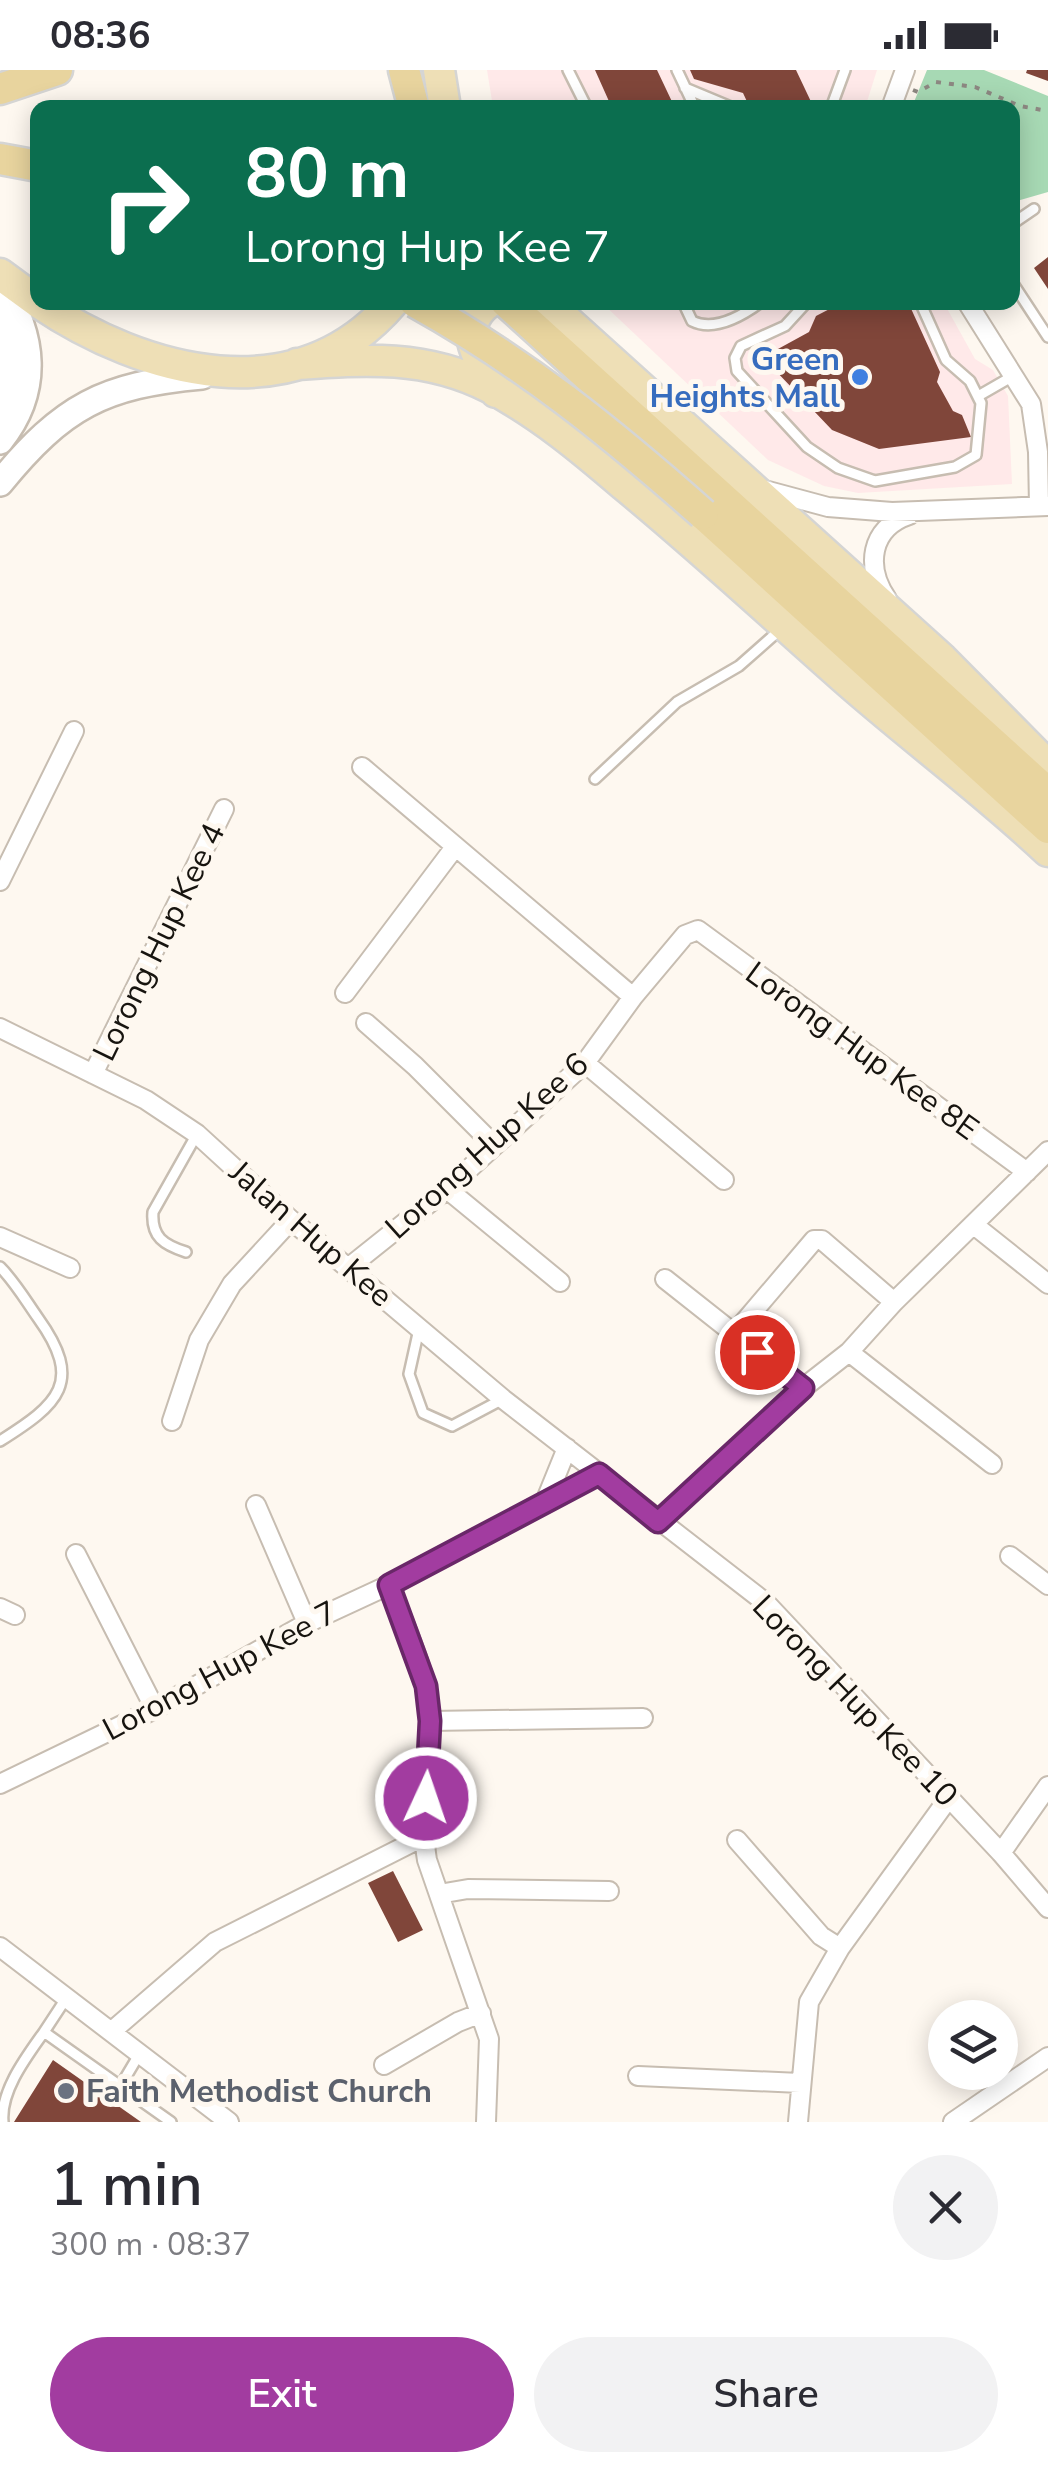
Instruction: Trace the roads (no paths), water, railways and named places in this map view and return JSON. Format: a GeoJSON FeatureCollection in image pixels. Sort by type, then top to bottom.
{"type":"FeatureCollection","features":[{"type":"Feature","properties":{"kind":"highway"},"geometry":{"type":"LineString","coordinates":[[0,90],[58,70]]}},
{"type":"Feature","properties":{"kind":"highway"},"geometry":{"type":"LineString","coordinates":[[404,70],[412,100]]}},
{"type":"Feature","properties":{"kind":"highway"},"geometry":{"type":"LineString","coordinates":[[0,159],[30,165]]}},
{"type":"Feature","properties":{"kind":"highway"},"geometry":{"type":"LineString","coordinates":[[429,310],[723,497],[1048,828]]}},
{"type":"Feature","properties":{"kind":"highway"},"geometry":{"type":"LineString","coordinates":[[515,310],[1048,793]]}},
{"type":"Feature","properties":{"kind":"main road"},"geometry":{"type":"LineString","coordinates":[[439,70],[444,100]]}},
{"type":"Feature","properties":{"kind":"main road"},"geometry":{"type":"LineString","coordinates":[[0,274],[30,296]]}},
{"type":"Feature","properties":{"kind":"main road"},"geometry":{"type":"LineString","coordinates":[[0,284],[24,326],[31,356],[28,387],[13,424],[0,441]]}},
{"type":"Feature","properties":{"kind":"main road"},"geometry":{"type":"LineString","coordinates":[[50,310],[67,322],[148,358],[227,374]]}},
{"type":"Feature","properties":{"kind":"main road"},"geometry":{"type":"LineString","coordinates":[[0,483],[40,438],[104,393],[154,380],[264,372],[297,364],[334,349],[383,310]]}},
{"type":"Feature","properties":{"kind":"main road"},"geometry":{"type":"LineString","coordinates":[[481,310],[474,324],[472,349],[496,392]]}},
{"type":"Feature","properties":{"kind":"main road"},"geometry":{"type":"LineString","coordinates":[[553,310],[723,497],[908,628],[1044,758]]}},
{"type":"Feature","properties":{"kind":"main road"},"geometry":{"type":"LineString","coordinates":[[0,318],[10,347],[11,382],[0,416]]}},
{"type":"Feature","properties":{"kind":"main road"},"geometry":{"type":"LineString","coordinates":[[297,364],[405,360],[444,369],[496,392],[577,445],[876,707],[988,796],[1048,852]]}},
{"type":"Feature","properties":{"kind":"street"},"geometry":{"type":"LineString","coordinates":[[723,497],[919,512],[1044,506],[1032,404],[972,310]]}},
{"type":"Feature","properties":{"kind":"street"},"geometry":{"type":"LineString","coordinates":[[908,628],[882,593],[874,561],[876,546],[893,520],[919,512]]}},
{"type":"Feature","properties":{"kind":"street"},"geometry":{"type":"LineString","coordinates":[[0,881],[74,731]]}},
{"type":"Feature","properties":{"kind":"street"},"geometry":{"type":"LineString","coordinates":[[362,767],[633,997]]}},
{"type":"Feature","properties":{"kind":"street","name":"Lorong Hup Kee 4"},"geometry":{"type":"LineString","coordinates":[[93,1074],[224,809]]}},
{"type":"Feature","properties":{"kind":"street"},"geometry":{"type":"LineString","coordinates":[[345,993],[456,848]]}},
{"type":"Feature","properties":{"kind":"street","name":"Lorong Hup Kee 6"},"geometry":{"type":"LineString","coordinates":[[348,1268],[447,1190],[585,1063],[684,935],[698,930]]}},
{"type":"Feature","properties":{"kind":"street","name":"Lorong Hup Kee 8E"},"geometry":{"type":"LineString","coordinates":[[698,930],[1027,1172]]}},
{"type":"Feature","properties":{"kind":"street"},"geometry":{"type":"LineString","coordinates":[[366,1022],[494,1144]]}},
{"type":"Feature","properties":{"kind":"street","name":"Jalan Hup Kee"},"geometry":{"type":"LineString","coordinates":[[0,1028],[146,1100],[197,1134],[348,1268],[599,1474]]}},
{"type":"Feature","properties":{"kind":"street"},"geometry":{"type":"LineString","coordinates":[[585,1063],[724,1180]]}},
{"type":"Feature","properties":{"kind":"street"},"geometry":{"type":"LineString","coordinates":[[658,1522],[803,1388],[849,1352],[894,1302],[1048,1151]]}},
{"type":"Feature","properties":{"kind":"street"},"geometry":{"type":"LineString","coordinates":[[447,1190],[560,1282]]}},
{"type":"Feature","properties":{"kind":"street"},"geometry":{"type":"LineString","coordinates":[[172,1421],[200,1340],[232,1284],[292,1220]]}},
{"type":"Feature","properties":{"kind":"street"},"geometry":{"type":"LineString","coordinates":[[974,1225],[1048,1284]]}},
{"type":"Feature","properties":{"kind":"street"},"geometry":{"type":"LineString","coordinates":[[0,1237],[70,1268]]}},
{"type":"Feature","properties":{"kind":"street"},"geometry":{"type":"LineString","coordinates":[[734,1334],[814,1240],[822,1240],[894,1302]]}},
{"type":"Feature","properties":{"kind":"street"},"geometry":{"type":"LineString","coordinates":[[665,1279],[803,1388]]}},
{"type":"Feature","properties":{"kind":"street"},"geometry":{"type":"LineString","coordinates":[[849,1352],[992,1464]]}},
{"type":"Feature","properties":{"kind":"street"},"geometry":{"type":"LineString","coordinates":[[545,1502],[567,1448]]}},
{"type":"Feature","properties":{"kind":"street","name":"Lorong Hup Kee 10"},"geometry":{"type":"LineString","coordinates":[[599,1474],[766,1603],[1048,1908]]}},
{"type":"Feature","properties":{"kind":"street","name":"Lorong Hup Kee 7"},"geometry":{"type":"LineString","coordinates":[[0,1784],[154,1708],[307,1623],[389,1585],[599,1474]]}},
{"type":"Feature","properties":{"kind":"street"},"geometry":{"type":"LineString","coordinates":[[256,1505],[307,1623]]}},
{"type":"Feature","properties":{"kind":"street"},"geometry":{"type":"LineString","coordinates":[[76,1554],[154,1708]]}},
{"type":"Feature","properties":{"kind":"street"},"geometry":{"type":"LineString","coordinates":[[1010,1556],[1048,1584]]}},
{"type":"Feature","properties":{"kind":"street"},"geometry":{"type":"LineString","coordinates":[[389,1585],[426,1686],[430,1721],[423,1838],[488,2039],[486,2122]]}},
{"type":"Feature","properties":{"kind":"street"},"geometry":{"type":"LineString","coordinates":[[430,1721],[643,1718]]}},
{"type":"Feature","properties":{"kind":"street"},"geometry":{"type":"LineString","coordinates":[[1001,1853],[1048,1786]]}},
{"type":"Feature","properties":{"kind":"street"},"geometry":{"type":"LineString","coordinates":[[798,2122],[809,2002],[840,1948],[948,1799]]}},
{"type":"Feature","properties":{"kind":"street"},"geometry":{"type":"LineString","coordinates":[[112,2031],[215,1942],[423,1838]]}},
{"type":"Feature","properties":{"kind":"street"},"geometry":{"type":"LineString","coordinates":[[737,1840],[821,1936],[840,1948]]}},
{"type":"Feature","properties":{"kind":"street"},"geometry":{"type":"LineString","coordinates":[[440,1894],[468,1889],[609,1891]]}},
{"type":"Feature","properties":{"kind":"street"},"geometry":{"type":"LineString","coordinates":[[0,1948],[229,2122]]}},
{"type":"Feature","properties":{"kind":"street"},"geometry":{"type":"LineString","coordinates":[[384,2065],[458,2022],[481,2014]]}},
{"type":"Feature","properties":{"kind":"street"},"geometry":{"type":"LineString","coordinates":[[953,2122],[1048,2057]]}},
{"type":"Feature","properties":{"kind":"street"},"geometry":{"type":"LineString","coordinates":[[638,2076],[800,2082]]}},
{"type":"Feature","properties":{"kind":"lane"},"geometry":{"type":"LineString","coordinates":[[568,70],[582,100]]}},
{"type":"Feature","properties":{"kind":"lane"},"geometry":{"type":"LineString","coordinates":[[677,70],[691,100]]}},
{"type":"Feature","properties":{"kind":"lane"},"geometry":{"type":"LineString","coordinates":[[834,100],[844,70]]}},
{"type":"Feature","properties":{"kind":"lane"},"geometry":{"type":"LineString","coordinates":[[686,88],[714,100]]}},
{"type":"Feature","properties":{"kind":"lane"},"geometry":{"type":"LineString","coordinates":[[1020,219],[1034,209]]}},
{"type":"Feature","properties":{"kind":"lane"},"geometry":{"type":"LineString","coordinates":[[1020,294],[1048,337]]}},
{"type":"Feature","properties":{"kind":"lane"},"geometry":{"type":"LineString","coordinates":[[687,310],[692,321],[715,326],[746,310]]}},
{"type":"Feature","properties":{"kind":"lane"},"geometry":{"type":"LineString","coordinates":[[799,310],[785,326],[742,346],[735,365],[737,371],[807,447],[838,468],[875,481],[954,467],[971,460],[978,448],[980,394],[946,360],[924,310]]}},
{"type":"Feature","properties":{"kind":"lane"},"geometry":{"type":"LineString","coordinates":[[980,394],[1015,375]]}},
{"type":"Feature","properties":{"kind":"lane"},"geometry":{"type":"LineString","coordinates":[[595,779],[678,702],[738,666],[785,626]]}},
{"type":"Feature","properties":{"kind":"lane"},"geometry":{"type":"LineString","coordinates":[[186,1252],[167,1246],[156,1236],[152,1222],[153,1212],[197,1134]]}},
{"type":"Feature","properties":{"kind":"lane"},"geometry":{"type":"LineString","coordinates":[[0,1268],[58,1348],[62,1378],[58,1394],[48,1407],[0,1441]]}},
{"type":"Feature","properties":{"kind":"lane"},"geometry":{"type":"LineString","coordinates":[[419,1328],[409,1374],[423,1413],[452,1426],[503,1398]]}},
{"type":"Feature","properties":{"kind":"lane"},"geometry":{"type":"LineString","coordinates":[[4,2122],[1,2111],[6,2091],[67,1997]]}},
{"type":"Feature","properties":{"kind":"lane"},"geometry":{"type":"LineString","coordinates":[[44,2032],[171,2122]]}},
{"type":"Feature","properties":{"kind":"lane"},"geometry":{"type":"LineString","coordinates":[[121,2085],[140,2053]]}},
{"type":"Feature","properties":{"kind":"place","name":"Green Heights Mall"},"geometry":{"type":"Point","coordinates":[860,377]}},
{"type":"Feature","properties":{"kind":"place","name":"Faith Methodist Church"},"geometry":{"type":"Point","coordinates":[66,2091]}}]}
